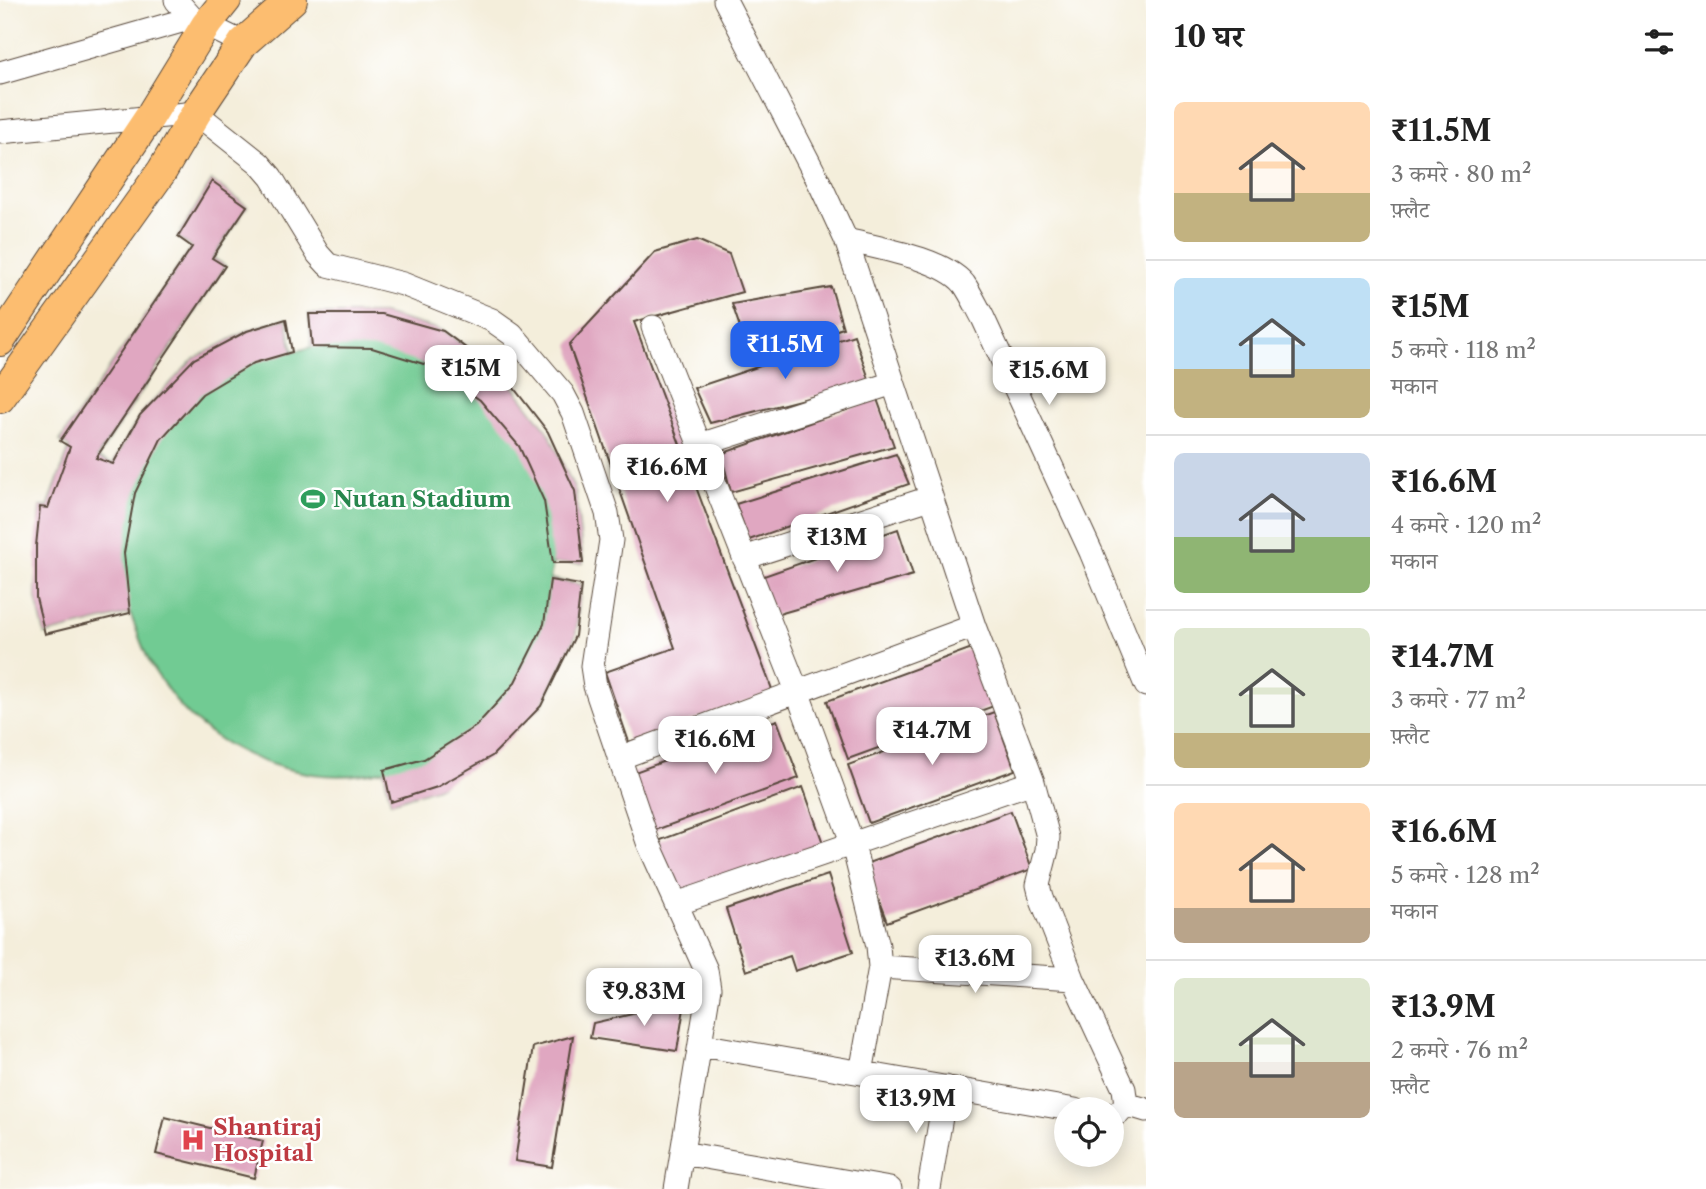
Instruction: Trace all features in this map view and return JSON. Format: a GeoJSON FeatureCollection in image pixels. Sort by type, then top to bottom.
{"type":"FeatureCollection","features":[{"type":"Feature","properties":{"kind":"main road"},"geometry":{"type":"LineString","coordinates":[[0,341],[149,118],[199,22],[226,0]]}},
{"type":"Feature","properties":{"kind":"main road"},"geometry":{"type":"LineString","coordinates":[[0,398],[162,171],[196,113],[243,43],[292,0]]}},
{"type":"Feature","properties":{"kind":"street"},"geometry":{"type":"LineString","coordinates":[[176,0],[199,22],[243,43]]}},
{"type":"Feature","properties":{"kind":"street"},"geometry":{"type":"LineString","coordinates":[[725,0],[846,240],[974,626],[1033,782],[1048,837],[1038,885],[1073,979],[1124,1089],[1128,1109]]}},
{"type":"Feature","properties":{"kind":"street"},"geometry":{"type":"LineString","coordinates":[[0,73],[199,22]]}},
{"type":"Feature","properties":{"kind":"street"},"geometry":{"type":"LineString","coordinates":[[0,132],[196,113],[259,163],[271,177],[318,254],[328,265],[402,284],[492,320],[512,334],[563,394],[573,413],[607,513],[611,540],[592,666],[595,686],[648,842],[706,970],[709,989],[676,1189]]}},
{"type":"Feature","properties":{"kind":"street"},"geometry":{"type":"LineString","coordinates":[[846,240],[933,263],[948,270],[963,283],[983,317],[1086,540],[1144,674]]}},
{"type":"Feature","properties":{"kind":"street"},"geometry":{"type":"LineString","coordinates":[[653,327],[797,691],[853,845],[878,946],[880,967],[861,1073]]}},
{"type":"Feature","properties":{"kind":"street"},"geometry":{"type":"LineString","coordinates":[[700,445],[893,383]]}},
{"type":"Feature","properties":{"kind":"street"},"geometry":{"type":"LineString","coordinates":[[744,558],[930,498]]}},
{"type":"Feature","properties":{"kind":"street"},"geometry":{"type":"LineString","coordinates":[[619,758],[974,626]]}},
{"type":"Feature","properties":{"kind":"street"},"geometry":{"type":"LineString","coordinates":[[676,904],[1033,782]]}},
{"type":"Feature","properties":{"kind":"street"},"geometry":{"type":"LineString","coordinates":[[880,967],[1073,979]]}},
{"type":"Feature","properties":{"kind":"street"},"geometry":{"type":"LineString","coordinates":[[701,1045],[1054,1106]]}},
{"type":"Feature","properties":{"kind":"street"},"geometry":{"type":"LineString","coordinates":[[929,1189],[946,1087]]}},
{"type":"Feature","properties":{"kind":"street"},"geometry":{"type":"LineString","coordinates":[[682,1153],[890,1189]]}},
{"type":"Feature","properties":{"kind":"green space","name":"Nutan Stadium"},"geometry":{"type":"Polygon","coordinates":[[[212,181],[247,206],[213,258],[225,266],[97,458],[113,464],[140,415],[194,359],[247,331],[286,319],[293,352],[312,347],[309,314],[382,314],[443,331],[506,378],[548,432],[575,491],[583,563],[553,563],[550,579],[581,585],[575,636],[541,706],[437,787],[391,802],[384,770],[334,776],[308,773],[283,768],[235,748],[193,719],[173,697],[148,659],[130,613],[45,634],[36,598],[40,507],[48,507],[70,447],[60,441],[192,247],[178,237],[212,181]]]}},
{"type":"Feature","properties":{"kind":"building"},"geometry":{"type":"Polygon","coordinates":[[[212,181],[247,206],[212,258],[225,266],[96,458],[113,464],[140,415],[194,359],[247,331],[286,319],[292,352],[254,363],[202,394],[161,439],[135,493],[124,553],[130,613],[45,634],[36,598],[36,546],[40,507],[48,508],[70,447],[60,441],[192,247],[178,237],[212,181]]]}},
{"type":"Feature","properties":{"kind":"building"},"geometry":{"type":"Polygon","coordinates":[[[697,240],[729,254],[742,292],[634,322],[773,692],[629,742],[605,672],[675,648],[569,345],[655,252],[697,240]]]}},
{"type":"Feature","properties":{"kind":"building"},"geometry":{"type":"Polygon","coordinates":[[[831,287],[843,328],[769,352],[761,329],[742,333],[732,304],[831,287]]]}},
{"type":"Feature","properties":{"kind":"building"},"geometry":{"type":"Polygon","coordinates":[[[309,314],[382,314],[443,331],[506,378],[548,432],[575,491],[583,563],[553,563],[544,501],[519,446],[480,400],[430,366],[372,348],[312,347],[309,314]]]}},
{"type":"Feature","properties":{"kind":"building"},"geometry":{"type":"Polygon","coordinates":[[[854,335],[870,382],[710,423],[694,388],[854,335]]]}},
{"type":"Feature","properties":{"kind":"building"},"geometry":{"type":"Polygon","coordinates":[[[877,399],[894,446],[731,492],[721,454],[877,399]]]}},
{"type":"Feature","properties":{"kind":"building"},"geometry":{"type":"Polygon","coordinates":[[[896,454],[909,484],[749,540],[736,504],[896,454]]]}},
{"type":"Feature","properties":{"kind":"building"},"geometry":{"type":"Polygon","coordinates":[[[898,529],[913,575],[772,616],[758,578],[898,529]]]}},
{"type":"Feature","properties":{"kind":"building"},"geometry":{"type":"Polygon","coordinates":[[[550,580],[581,585],[575,636],[541,706],[492,756],[437,787],[391,802],[384,770],[424,759],[476,726],[514,684],[544,624],[550,580]]]}},
{"type":"Feature","properties":{"kind":"building"},"geometry":{"type":"Polygon","coordinates":[[[972,648],[994,706],[848,759],[827,701],[972,648]]]}},
{"type":"Feature","properties":{"kind":"building"},"geometry":{"type":"Polygon","coordinates":[[[994,712],[1015,770],[869,823],[848,765],[994,712]]]}},
{"type":"Feature","properties":{"kind":"building"},"geometry":{"type":"Polygon","coordinates":[[[777,720],[799,778],[653,831],[632,773],[777,720]]]}},
{"type":"Feature","properties":{"kind":"building"},"geometry":{"type":"Polygon","coordinates":[[[803,787],[824,846],[678,899],[658,841],[803,787]]]}},
{"type":"Feature","properties":{"kind":"building"},"geometry":{"type":"Polygon","coordinates":[[[1011,811],[1032,869],[887,922],[865,864],[1011,811]]]}},
{"type":"Feature","properties":{"kind":"building"},"geometry":{"type":"Polygon","coordinates":[[[828,875],[853,952],[795,971],[790,956],[746,971],[726,909],[828,875]]]}},
{"type":"Feature","properties":{"kind":"building"},"geometry":{"type":"Polygon","coordinates":[[[685,1002],[677,1051],[590,1038],[593,1023],[685,1002]]]}},
{"type":"Feature","properties":{"kind":"building"},"geometry":{"type":"Polygon","coordinates":[[[573,1036],[552,1167],[515,1161],[533,1047],[573,1036]]]}},
{"type":"Feature","properties":{"kind":"building"},"geometry":{"type":"Polygon","coordinates":[[[165,1117],[263,1141],[254,1178],[156,1154],[165,1117]]]}},
{"type":"Feature","properties":{"kind":"place","name":"Nutan Stadium"},"geometry":{"type":"Point","coordinates":[313,499]}},
{"type":"Feature","properties":{"kind":"place","name":"Shantiraj Hospital"},"geometry":{"type":"Point","coordinates":[193,1140]}}]}
